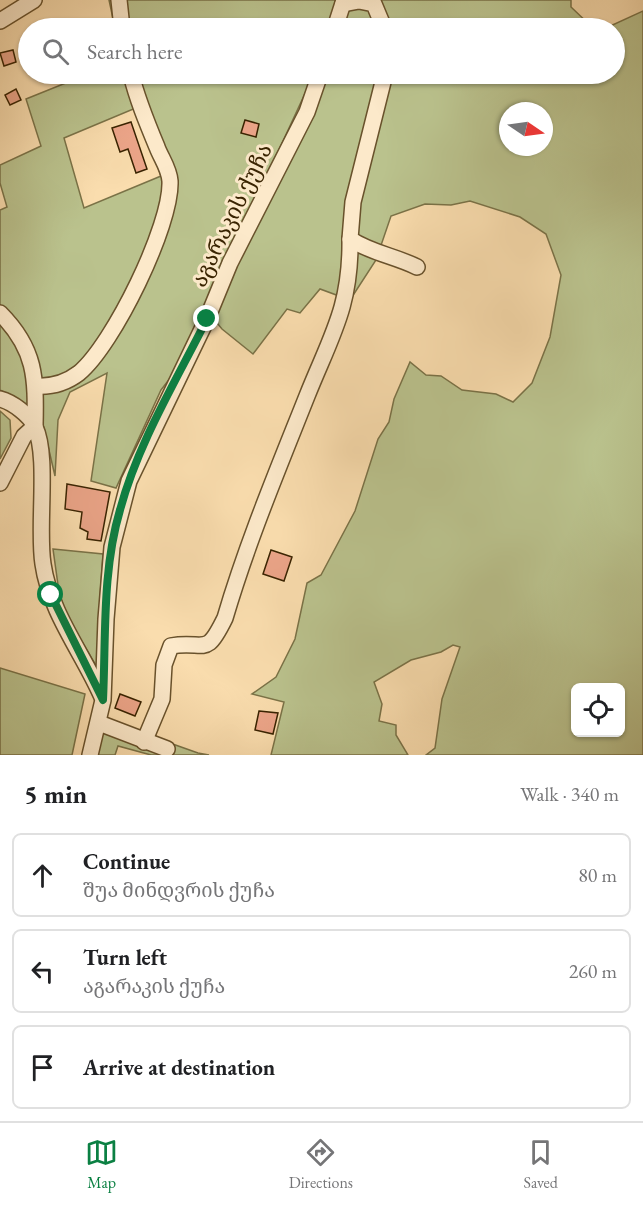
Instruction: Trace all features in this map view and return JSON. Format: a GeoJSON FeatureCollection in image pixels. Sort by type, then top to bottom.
{"type":"FeatureCollection","features":[{"type":"Feature","properties":{"kind":"street"},"geometry":{"type":"LineString","coordinates":[[0,21],[34,0]]}},
{"type":"Feature","properties":{"kind":"street"},"geometry":{"type":"LineString","coordinates":[[118,0],[121,18]]}},
{"type":"Feature","properties":{"kind":"street"},"geometry":{"type":"LineString","coordinates":[[338,18],[344,2],[359,1],[374,4],[380,18]]}},
{"type":"Feature","properties":{"kind":"street"},"geometry":{"type":"LineString","coordinates":[[36,386],[53,386],[66,381],[80,372],[100,347],[130,299],[165,214],[169,177],[133,84]]}},
{"type":"Feature","properties":{"kind":"street","name":"აგარაკის ქუჩა"},"geometry":{"type":"LineString","coordinates":[[90,755],[103,700],[112,547],[129,481],[207,319],[230,263],[307,112],[317,84]]}},
{"type":"Feature","properties":{"kind":"street"},"geometry":{"type":"LineString","coordinates":[[144,742],[162,699],[164,665],[171,646],[207,646],[214,640],[225,618],[308,394],[339,323],[349,282],[353,202],[382,84]]}},
{"type":"Feature","properties":{"kind":"street"},"geometry":{"type":"LineString","coordinates":[[350,239],[369,251],[399,258],[417,267]]}},
{"type":"Feature","properties":{"kind":"street"},"geometry":{"type":"LineString","coordinates":[[0,313],[27,348],[36,386],[35,426],[40,448],[42,563],[61,619],[103,700]]}},
{"type":"Feature","properties":{"kind":"street"},"geometry":{"type":"LineString","coordinates":[[0,399],[22,411],[35,426]]}},
{"type":"Feature","properties":{"kind":"street"},"geometry":{"type":"LineString","coordinates":[[0,483],[24,436],[35,426]]}},
{"type":"Feature","properties":{"kind":"street"},"geometry":{"type":"LineString","coordinates":[[99,723],[167,749]]}},
{"type":"Feature","properties":{"kind":"green space"},"geometry":{"type":"Polygon","coordinates":[[[109,0],[337,0],[331,18],[113,18],[109,0]]]}},
{"type":"Feature","properties":{"kind":"green space"},"geometry":{"type":"Polygon","coordinates":[[[351,0],[571,0],[571,7],[583,18],[344,18],[351,0]]]}},
{"type":"Feature","properties":{"kind":"green space"},"geometry":{"type":"Polygon","coordinates":[[[643,11],[643,755],[426,755],[435,748],[442,699],[460,647],[453,645],[441,652],[411,660],[374,682],[382,704],[379,721],[396,725],[396,735],[408,755],[271,755],[284,702],[252,694],[276,677],[295,639],[307,583],[321,575],[355,511],[378,439],[389,422],[394,399],[410,362],[426,375],[441,376],[462,390],[496,394],[513,402],[532,383],[550,337],[561,275],[546,234],[520,217],[470,201],[451,205],[425,204],[391,216],[376,260],[350,300],[320,289],[300,313],[287,309],[253,354],[222,329],[212,317],[319,84],[625,84],[625,19],[643,11]]]}},
{"type":"Feature","properties":{"kind":"green space"},"geometry":{"type":"Polygon","coordinates":[[[63,84],[309,84],[178,368],[161,390],[116,488],[91,481],[107,373],[70,392],[58,420],[55,476],[42,420],[34,348],[25,332],[0,308],[0,210],[7,207],[0,183],[0,165],[41,146],[26,99],[63,84]],[[138,107],[64,138],[84,208],[161,176],[138,107]]]}},
{"type":"Feature","properties":{"kind":"green space"},"geometry":{"type":"Polygon","coordinates":[[[0,317],[25,353],[33,415],[23,402],[0,390],[0,317]]]}},
{"type":"Feature","properties":{"kind":"green space"},"geometry":{"type":"Polygon","coordinates":[[[0,411],[10,420],[11,438],[0,459],[0,411]]]}},
{"type":"Feature","properties":{"kind":"green space"},"geometry":{"type":"Polygon","coordinates":[[[53,549],[103,554],[100,597],[101,658],[98,669],[66,615],[59,592],[53,549]]]}},
{"type":"Feature","properties":{"kind":"green space"},"geometry":{"type":"Polygon","coordinates":[[[0,668],[85,694],[72,755],[0,755],[0,668]]]}},
{"type":"Feature","properties":{"kind":"green space"},"geometry":{"type":"Polygon","coordinates":[[[105,720],[209,755],[151,755],[118,746],[115,755],[96,755],[105,720]]]}},
{"type":"Feature","properties":{"kind":"building"},"geometry":{"type":"Polygon","coordinates":[[[13,50],[16,62],[4,66],[0,53],[13,50]]]}},
{"type":"Feature","properties":{"kind":"building"},"geometry":{"type":"Polygon","coordinates":[[[16,89],[21,100],[10,105],[5,95],[16,89]]]}},
{"type":"Feature","properties":{"kind":"building"},"geometry":{"type":"Polygon","coordinates":[[[245,120],[259,124],[256,137],[241,133],[245,120]]]}},
{"type":"Feature","properties":{"kind":"building"},"geometry":{"type":"Polygon","coordinates":[[[131,122],[147,169],[136,173],[128,149],[120,152],[112,128],[131,122]]]}},
{"type":"Feature","properties":{"kind":"building"},"geometry":{"type":"Polygon","coordinates":[[[67,484],[110,492],[101,541],[87,539],[88,532],[80,528],[82,512],[65,509],[67,484]]]}},
{"type":"Feature","properties":{"kind":"building"},"geometry":{"type":"Polygon","coordinates":[[[271,550],[292,557],[284,581],[263,574],[271,550]]]}},
{"type":"Feature","properties":{"kind":"building"},"geometry":{"type":"Polygon","coordinates":[[[120,694],[141,702],[135,716],[115,708],[120,694]]]}},
{"type":"Feature","properties":{"kind":"building"},"geometry":{"type":"Polygon","coordinates":[[[259,711],[278,713],[273,734],[255,730],[259,711]]]}},
{"type":"Feature","properties":{"kind":"route"},"geometry":{"type":"LineString","coordinates":[[51,595],[103,700],[107,595],[112,547],[119,511],[148,438],[207,319]]}}]}
